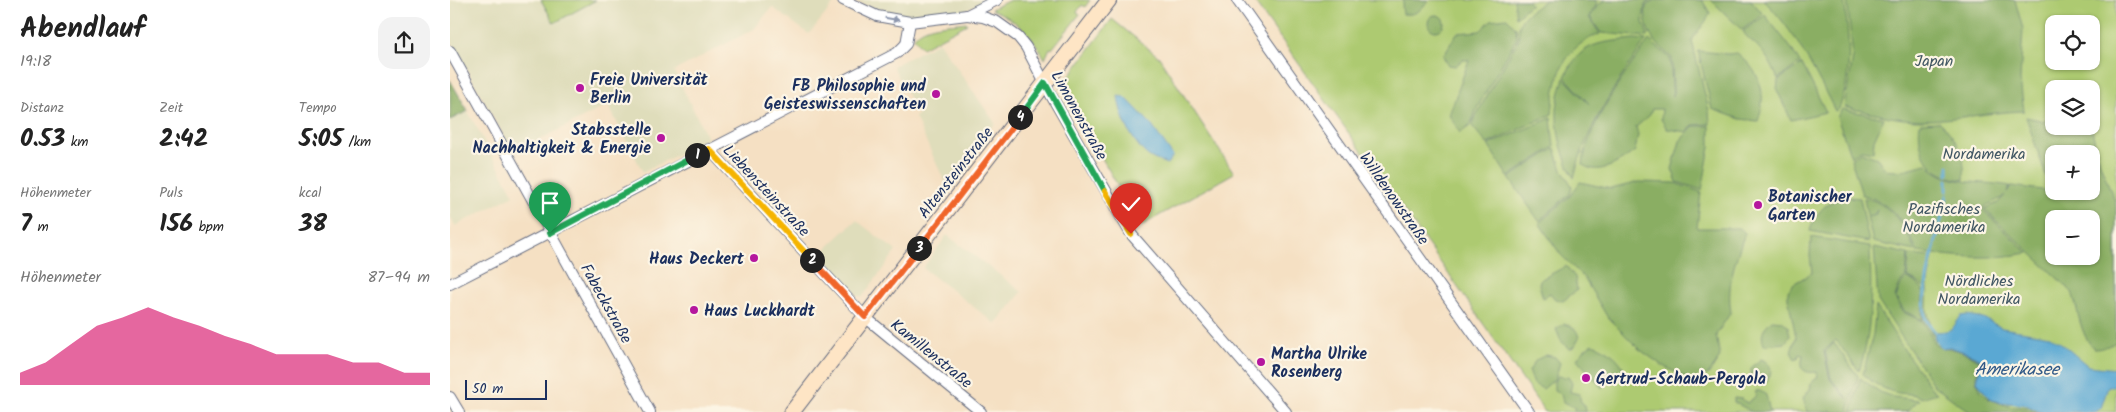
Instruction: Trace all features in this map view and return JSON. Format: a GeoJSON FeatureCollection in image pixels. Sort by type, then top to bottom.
{"type":"FeatureCollection","features":[{"type":"Feature","properties":{"kind":"main road","name":"Altensteinstraße"},"geometry":{"type":"LineString","coordinates":[[792,412],[1109,0]]}},
{"type":"Feature","properties":{"kind":"street"},"geometry":{"type":"LineString","coordinates":[[843,0],[877,16],[910,22],[967,15],[997,0]]}},
{"type":"Feature","properties":{"kind":"street","name":"Willdenowstraße"},"geometry":{"type":"LineString","coordinates":[[1237,0],[1529,412]]}},
{"type":"Feature","properties":{"kind":"street","name":"Limonenstraße"},"geometry":{"type":"LineString","coordinates":[[967,15],[983,17],[997,22],[1018,37],[1026,47],[1131,234],[1286,412]]}},
{"type":"Feature","properties":{"kind":"street"},"geometry":{"type":"LineString","coordinates":[[450,284],[896,52],[906,44],[910,22]]}},
{"type":"Feature","properties":{"kind":"street","name":"Fabeckstraße"},"geometry":{"type":"LineString","coordinates":[[450,51],[650,412]]}},
{"type":"Feature","properties":{"kind":"street","name":"Liebensteinstraße"},"geometry":{"type":"LineString","coordinates":[[709,149],[865,317]]}},
{"type":"Feature","properties":{"kind":"street","name":"Kamillenstraße"},"geometry":{"type":"LineString","coordinates":[[865,317],[981,412]]}},
{"type":"Feature","properties":{"kind":"street"},"geometry":{"type":"LineString","coordinates":[[450,397],[459,412]]}},
{"type":"Feature","properties":{"kind":"shaded area","name":"Freie Universität Berlin"},"geometry":{"type":"Polygon","coordinates":[[[450,0],[836,1],[809,34],[772,7],[754,29],[674,71],[708,139],[643,172],[608,105],[513,153],[465,66],[460,65],[452,51],[454,46],[450,39],[450,0]]]}},
{"type":"Feature","properties":{"kind":"shaded area"},"geometry":{"type":"Polygon","coordinates":[[[854,0],[987,0],[964,11],[923,17],[909,17],[885,13],[854,0]]]}},
{"type":"Feature","properties":{"kind":"shaded area"},"geometry":{"type":"Polygon","coordinates":[[[939,42],[995,123],[949,184],[944,180],[915,117],[918,115],[893,66],[939,42]]]}},
{"type":"Feature","properties":{"kind":"shaded area"},"geometry":{"type":"Polygon","coordinates":[[[450,79],[514,195],[455,226],[450,216],[450,79]]]}},
{"type":"Feature","properties":{"kind":"shaded area"},"geometry":{"type":"Polygon","coordinates":[[[856,220],[896,251],[863,296],[858,296],[820,254],[856,220]]]}},
{"type":"Feature","properties":{"kind":"shaded area"},"geometry":{"type":"Polygon","coordinates":[[[947,235],[1022,292],[996,324],[923,268],[947,235]]]}},
{"type":"Feature","properties":{"kind":"green space"},"geometry":{"type":"Polygon","coordinates":[[[541,0],[596,0],[554,23],[541,0]]]}},
{"type":"Feature","properties":{"kind":"green space"},"geometry":{"type":"Polygon","coordinates":[[[1010,0],[1090,0],[1085,7],[1082,5],[1077,12],[1080,14],[1052,49],[1050,48],[1045,59],[1023,29],[991,9],[1010,0]]]}},
{"type":"Feature","properties":{"kind":"green space","name":"Botanischer Garten"},"geometry":{"type":"Polygon","coordinates":[[[1253,0],[2116,0],[2116,412],[1545,412],[1389,189],[1253,0]]]}},
{"type":"Feature","properties":{"kind":"green space"},"geometry":{"type":"Polygon","coordinates":[[[1404,0],[1428,0],[1418,12],[1403,14],[1404,0]]]}},
{"type":"Feature","properties":{"kind":"green space"},"geometry":{"type":"Polygon","coordinates":[[[1514,0],[1527,0],[1531,4],[1516,17],[1514,0]]]}},
{"type":"Feature","properties":{"kind":"green space"},"geometry":{"type":"Polygon","coordinates":[[[1545,0],[1595,0],[1597,4],[1589,17],[1600,34],[1577,47],[1563,65],[1555,88],[1552,114],[1487,144],[1472,126],[1474,119],[1519,38],[1522,20],[1545,0]]]}},
{"type":"Feature","properties":{"kind":"green space"},"geometry":{"type":"Polygon","coordinates":[[[1606,0],[1651,0],[1645,5],[1643,22],[1647,37],[1601,33],[1590,17],[1598,5],[1606,0]]]}},
{"type":"Feature","properties":{"kind":"green space"},"geometry":{"type":"Polygon","coordinates":[[[1654,0],[1702,0],[1710,13],[1692,41],[1709,111],[1710,124],[1693,125],[1687,132],[1667,129],[1661,119],[1662,109],[1652,109],[1650,115],[1636,127],[1638,135],[1635,151],[1610,166],[1596,169],[1590,168],[1583,165],[1591,134],[1608,100],[1649,40],[1670,58],[1673,96],[1672,58],[1651,36],[1646,23],[1646,6],[1654,0]]]}},
{"type":"Feature","properties":{"kind":"green space"},"geometry":{"type":"Polygon","coordinates":[[[1711,0],[1751,0],[1763,14],[1742,30],[1711,0]]]}},
{"type":"Feature","properties":{"kind":"green space"},"geometry":{"type":"Polygon","coordinates":[[[1763,0],[1844,0],[1849,55],[1846,82],[1839,109],[1835,111],[1794,37],[1763,0]]]}},
{"type":"Feature","properties":{"kind":"green space","name":"Japan"},"geometry":{"type":"Polygon","coordinates":[[[1847,0],[2015,0],[2023,29],[2020,80],[2024,111],[1946,119],[1911,120],[1844,107],[1853,57],[1847,0]]]}},
{"type":"Feature","properties":{"kind":"green space"},"geometry":{"type":"Polygon","coordinates":[[[1436,15],[1444,23],[1436,31],[1428,23],[1436,15]]]}},
{"type":"Feature","properties":{"kind":"green space"},"geometry":{"type":"Polygon","coordinates":[[[1765,15],[1791,48],[1800,63],[1778,79],[1765,55],[1743,31],[1765,15]]]}},
{"type":"Feature","properties":{"kind":"green space"},"geometry":{"type":"Polygon","coordinates":[[[1507,18],[1516,28],[1517,38],[1477,108],[1470,126],[1460,133],[1449,115],[1469,60],[1462,60],[1456,66],[1448,65],[1443,56],[1457,33],[1480,31],[1491,20],[1507,18]]]}},
{"type":"Feature","properties":{"kind":"green space"},"geometry":{"type":"Polygon","coordinates":[[[1112,19],[1159,57],[1234,173],[1141,226],[1061,87],[1112,19]]]}},
{"type":"Feature","properties":{"kind":"green space"},"geometry":{"type":"Polygon","coordinates":[[[966,22],[967,24],[922,48],[914,38],[918,33],[930,27],[966,22]]]}},
{"type":"Feature","properties":{"kind":"green space"},"geometry":{"type":"Polygon","coordinates":[[[1634,39],[1646,40],[1594,123],[1579,159],[1574,178],[1560,141],[1557,120],[1558,101],[1564,78],[1589,104],[1565,77],[1571,65],[1578,56],[1592,46],[1634,39]]]}},
{"type":"Feature","properties":{"kind":"green space"},"geometry":{"type":"Polygon","coordinates":[[[1698,51],[1737,53],[1751,67],[1760,83],[1762,92],[1761,111],[1758,121],[1740,119],[1712,109],[1698,51]]]}},
{"type":"Feature","properties":{"kind":"green space"},"geometry":{"type":"Polygon","coordinates":[[[1802,64],[1826,112],[1791,120],[1777,90],[1778,80],[1802,64]]]}},
{"type":"Feature","properties":{"kind":"green space"},"geometry":{"type":"Polygon","coordinates":[[[450,80],[468,111],[450,120],[450,80]]]}},
{"type":"Feature","properties":{"kind":"green space"},"geometry":{"type":"Polygon","coordinates":[[[1842,109],[1884,118],[1874,140],[1873,152],[1861,150],[1851,157],[1837,117],[1842,109]]]}},
{"type":"Feature","properties":{"kind":"green space"},"geometry":{"type":"Polygon","coordinates":[[[2026,117],[2045,121],[2045,135],[2093,135],[2096,145],[2045,145],[2045,173],[2026,117]]]}},
{"type":"Feature","properties":{"kind":"green space"},"geometry":{"type":"Polygon","coordinates":[[[1551,118],[1554,147],[1508,177],[1488,145],[1551,118]]]}},
{"type":"Feature","properties":{"kind":"green space","name":"Nordamerika"},"geometry":{"type":"Polygon","coordinates":[[[1940,122],[1956,141],[1959,148],[1962,156],[1964,180],[1952,178],[1935,169],[1923,154],[1919,134],[1920,123],[1940,122]]]}},
{"type":"Feature","properties":{"kind":"green space"},"geometry":{"type":"Polygon","coordinates":[[[1693,126],[1710,126],[1710,147],[1702,190],[1677,182],[1672,169],[1680,141],[1693,126]]]}},
{"type":"Feature","properties":{"kind":"green space"},"geometry":{"type":"Polygon","coordinates":[[[1555,148],[1562,170],[1572,186],[1570,194],[1539,221],[1509,178],[1555,148]]]}},
{"type":"Feature","properties":{"kind":"green space","name":"Pazifisches Nordamerika"},"geometry":{"type":"Polygon","coordinates":[[[1861,152],[1877,158],[1886,170],[1901,170],[1927,164],[1945,176],[1955,179],[2010,186],[2007,192],[2011,186],[2045,190],[2045,200],[2100,200],[2100,163],[2116,204],[2116,342],[2094,349],[2082,329],[2072,292],[1984,209],[1998,203],[2005,195],[1982,209],[2028,253],[1973,257],[1917,252],[1909,233],[1897,216],[1881,203],[1862,195],[1851,159],[1861,152]]]}},
{"type":"Feature","properties":{"kind":"green space"},"geometry":{"type":"Polygon","coordinates":[[[1580,182],[1611,189],[1639,182],[1675,183],[1701,192],[1697,228],[1740,228],[1745,233],[1735,262],[1731,282],[1731,312],[1716,335],[1720,357],[1709,374],[1692,381],[1663,366],[1639,349],[1608,318],[1584,278],[1561,255],[1539,223],[1571,195],[1580,182]]]}},
{"type":"Feature","properties":{"kind":"green space"},"geometry":{"type":"Polygon","coordinates":[[[1849,197],[1860,198],[1869,242],[1810,231],[1815,218],[1824,207],[1835,200],[1849,197]]]}},
{"type":"Feature","properties":{"kind":"green space"},"geometry":{"type":"Polygon","coordinates":[[[1864,198],[1882,205],[1896,217],[1912,242],[1915,251],[1873,242],[1867,217],[1875,215],[1877,210],[1875,214],[1867,216],[1864,198]]]}},
{"type":"Feature","properties":{"kind":"green space"},"geometry":{"type":"Polygon","coordinates":[[[1811,237],[1870,246],[1871,293],[1869,325],[1864,356],[1859,371],[1836,340],[1824,351],[1830,379],[1848,399],[1831,379],[1825,352],[1834,343],[1858,376],[1848,412],[1831,412],[1831,410],[1827,412],[1807,412],[1803,398],[1810,389],[1811,383],[1818,377],[1817,372],[1804,370],[1801,367],[1803,355],[1799,354],[1798,358],[1795,359],[1791,352],[1796,337],[1788,291],[1793,284],[1812,273],[1810,256],[1811,237]]]}},
{"type":"Feature","properties":{"kind":"green space"},"geometry":{"type":"Polygon","coordinates":[[[1874,247],[1908,254],[1906,277],[1899,285],[1895,298],[1903,312],[1922,321],[1934,344],[1961,351],[1980,361],[1976,381],[1981,391],[1989,399],[2011,407],[2026,407],[2037,412],[1970,412],[1934,386],[1878,301],[1874,247]]]}},
{"type":"Feature","properties":{"kind":"green space"},"geometry":{"type":"Polygon","coordinates":[[[1909,255],[1933,257],[1928,283],[1927,310],[1933,335],[1923,320],[1925,289],[1919,283],[1907,277],[1909,255]]]}},
{"type":"Feature","properties":{"kind":"green space"},"geometry":{"type":"Polygon","coordinates":[[[1566,266],[1575,277],[1577,290],[1563,301],[1555,299],[1550,293],[1543,298],[1539,284],[1540,280],[1566,266]]]}},
{"type":"Feature","properties":{"kind":"green space"},"geometry":{"type":"Polygon","coordinates":[[[1907,278],[1918,284],[1923,290],[1922,320],[1904,311],[1896,298],[1900,286],[1907,278]]]}},
{"type":"Feature","properties":{"kind":"green space"},"geometry":{"type":"Polygon","coordinates":[[[1876,306],[1907,354],[1932,389],[1937,393],[1921,398],[1915,395],[1897,393],[1877,385],[1863,374],[1873,334],[1876,306]]]}},
{"type":"Feature","properties":{"kind":"green space"},"geometry":{"type":"Polygon","coordinates":[[[1772,320],[1782,321],[1788,326],[1790,336],[1785,343],[1764,345],[1763,331],[1772,320]]]}},
{"type":"Feature","properties":{"kind":"green space"},"geometry":{"type":"Polygon","coordinates":[[[1564,324],[1574,328],[1579,338],[1575,346],[1570,349],[1561,341],[1556,329],[1564,324]]]}},
{"type":"Feature","properties":{"kind":"green space"},"geometry":{"type":"Polygon","coordinates":[[[1592,344],[1616,357],[1625,371],[1621,379],[1607,380],[1602,388],[1577,359],[1592,344]]]}},
{"type":"Feature","properties":{"kind":"green space"},"geometry":{"type":"Polygon","coordinates":[[[1546,355],[1555,357],[1560,363],[1555,379],[1543,389],[1534,384],[1529,371],[1536,360],[1546,355]]]}},
{"type":"Feature","properties":{"kind":"green space"},"geometry":{"type":"Polygon","coordinates":[[[1761,359],[1768,363],[1771,369],[1766,382],[1758,382],[1751,378],[1751,368],[1761,359]]]}},
{"type":"Feature","properties":{"kind":"green space"},"geometry":{"type":"Polygon","coordinates":[[[1558,376],[1568,377],[1572,383],[1570,392],[1579,394],[1581,402],[1585,405],[1586,412],[1573,412],[1575,408],[1563,402],[1561,394],[1554,390],[1554,382],[1558,376]]]}},
{"type":"Feature","properties":{"kind":"green space"},"geometry":{"type":"Polygon","coordinates":[[[1860,378],[1880,392],[1893,397],[1919,400],[1906,412],[1851,412],[1860,378]]]}},
{"type":"Feature","properties":{"kind":"green space"},"geometry":{"type":"Polygon","coordinates":[[[1756,391],[1766,395],[1770,412],[1752,412],[1734,402],[1734,398],[1742,399],[1747,403],[1755,397],[1756,391]]]}},
{"type":"Feature","properties":{"kind":"water"},"geometry":{"type":"Polygon","coordinates":[[[1118,96],[1125,97],[1150,123],[1173,156],[1167,164],[1147,155],[1135,141],[1124,119],[1118,96]]]}},
{"type":"Feature","properties":{"kind":"water","name":"Amerikasee"},"geometry":{"type":"Polygon","coordinates":[[[1967,315],[1983,318],[2002,328],[2050,336],[2088,366],[2116,369],[2116,385],[2108,387],[2101,408],[2095,412],[2040,412],[2026,405],[1990,399],[1977,382],[1981,361],[1975,356],[1950,347],[1942,348],[1937,344],[1934,337],[1935,332],[1951,329],[1961,316],[1967,315]]]}},
{"type":"Feature","properties":{"kind":"waterway"},"geometry":{"type":"LineString","coordinates":[[1948,166],[1948,174]]}},
{"type":"Feature","properties":{"kind":"waterway"},"geometry":{"type":"LineString","coordinates":[[1947,180],[1947,191]]}},
{"type":"Feature","properties":{"kind":"waterway"},"geometry":{"type":"LineString","coordinates":[[1945,206],[1947,195]]}},
{"type":"Feature","properties":{"kind":"waterway"},"geometry":{"type":"LineString","coordinates":[[1935,332],[1926,319],[1924,309],[1930,266],[1943,212]]}},
{"type":"Feature","properties":{"kind":"place","name":"Freie Universität Berlin"},"geometry":{"type":"Point","coordinates":[580,88]}},
{"type":"Feature","properties":{"kind":"place","name":"FB Philosophie und Geisteswissenschaften"},"geometry":{"type":"Point","coordinates":[936,94]}},
{"type":"Feature","properties":{"kind":"place","name":"Stabsstelle Nachhaltigkeit & Energie"},"geometry":{"type":"Point","coordinates":[661,138]}},
{"type":"Feature","properties":{"kind":"place","name":"Botanischer Garten"},"geometry":{"type":"Point","coordinates":[1758,205]}},
{"type":"Feature","properties":{"kind":"place","name":"Haus Deckert"},"geometry":{"type":"Point","coordinates":[754,258]}},
{"type":"Feature","properties":{"kind":"place","name":"Haus Luckhardt"},"geometry":{"type":"Point","coordinates":[694,310]}},
{"type":"Feature","properties":{"kind":"place","name":"Martha Ulrike Rosenberg"},"geometry":{"type":"Point","coordinates":[1261,362]}},
{"type":"Feature","properties":{"kind":"place","name":"Gertrud-Schaub-Pergola"},"geometry":{"type":"Point","coordinates":[1586,378]}},
{"type":"Feature","properties":{"kind":"route"},"geometry":{"type":"LineString","coordinates":[[550,233],[709,149],[865,317],[1045,83],[1131,234]]}},
{"type":"Feature","properties":{"kind":"park label","name":"Nördliches Nordamerika"},"geometry":{"type":"Point","coordinates":[1979,289]}}]}
